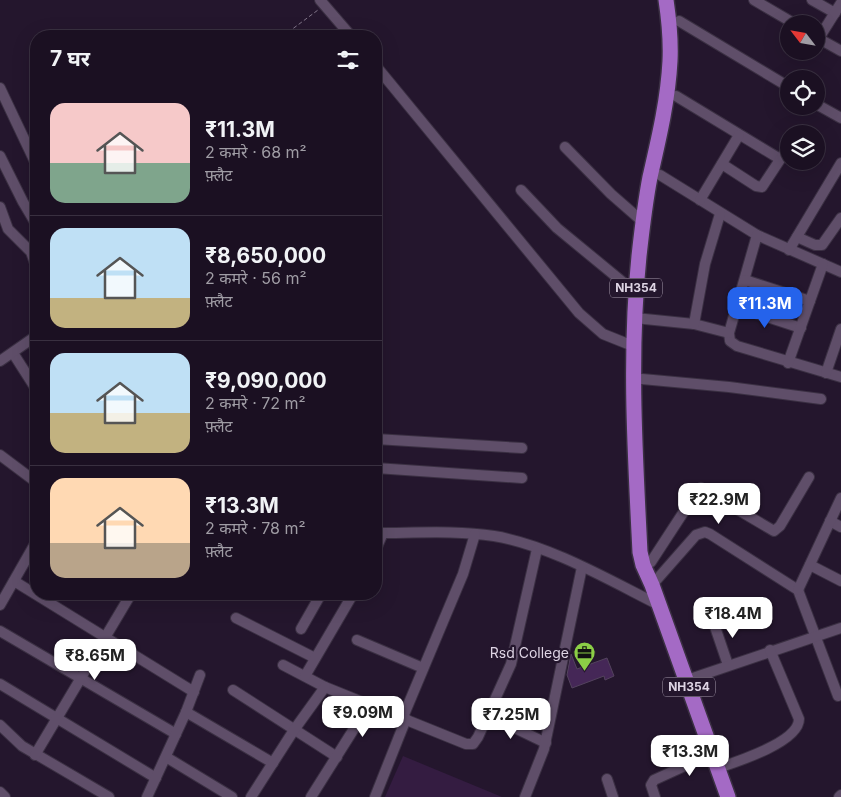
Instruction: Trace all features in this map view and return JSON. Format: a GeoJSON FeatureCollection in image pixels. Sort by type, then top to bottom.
{"type":"FeatureCollection","features":[{"type":"Feature","properties":{"kind":"highway","name":"NH354"},"geometry":{"type":"LineString","coordinates":[[666,0],[670,60],[667,94],[643,222],[636,292],[640,318],[651,575],[659,605],[728,797]]}},
{"type":"Feature","properties":{"kind":"highway","name":"NH354"},"geometry":{"type":"LineString","coordinates":[[651,575],[643,565],[640,552],[633,401],[633,346],[640,318],[660,175],[669,143],[676,96],[680,60],[679,21],[676,0]]}},
{"type":"Feature","properties":{"kind":"street"},"geometry":{"type":"LineString","coordinates":[[754,0],[780,15]]}},
{"type":"Feature","properties":{"kind":"street"},"geometry":{"type":"LineString","coordinates":[[812,0],[835,14]]}},
{"type":"Feature","properties":{"kind":"street"},"geometry":{"type":"LineString","coordinates":[[322,3],[345,30]]}},
{"type":"Feature","properties":{"kind":"street"},"geometry":{"type":"LineString","coordinates":[[825,28],[841,3]]}},
{"type":"Feature","properties":{"kind":"street"},"geometry":{"type":"LineString","coordinates":[[679,21],[780,82]]}},
{"type":"Feature","properties":{"kind":"street"},"geometry":{"type":"LineString","coordinates":[[825,42],[841,51]]}},
{"type":"Feature","properties":{"kind":"street"},"geometry":{"type":"LineString","coordinates":[[382,73],[588,323],[603,334],[633,346]]}},
{"type":"Feature","properties":{"kind":"street"},"geometry":{"type":"LineString","coordinates":[[0,88],[30,151]]}},
{"type":"Feature","properties":{"kind":"street"},"geometry":{"type":"LineString","coordinates":[[676,96],[780,159],[764,185],[759,187],[722,164]]}},
{"type":"Feature","properties":{"kind":"street"},"geometry":{"type":"LineString","coordinates":[[825,109],[841,118]]}},
{"type":"Feature","properties":{"kind":"street"},"geometry":{"type":"LineString","coordinates":[[700,200],[739,134]]}},
{"type":"Feature","properties":{"kind":"street"},"geometry":{"type":"LineString","coordinates":[[565,147],[611,194],[643,222]]}},
{"type":"Feature","properties":{"kind":"street"},"geometry":{"type":"LineString","coordinates":[[0,156],[30,214]]}},
{"type":"Feature","properties":{"kind":"street"},"geometry":{"type":"LineString","coordinates":[[788,250],[841,163]]}},
{"type":"Feature","properties":{"kind":"street"},"geometry":{"type":"LineString","coordinates":[[660,175],[720,214],[758,235],[841,272]]}},
{"type":"Feature","properties":{"kind":"street"},"geometry":{"type":"LineString","coordinates":[[520,190],[563,233],[636,292]]}},
{"type":"Feature","properties":{"kind":"street"},"geometry":{"type":"LineString","coordinates":[[0,207],[8,229],[30,251]]}},
{"type":"Feature","properties":{"kind":"street"},"geometry":{"type":"LineString","coordinates":[[694,324],[705,264],[720,214]]}},
{"type":"Feature","properties":{"kind":"street"},"geometry":{"type":"LineString","coordinates":[[797,236],[815,245],[822,246],[841,218]]}},
{"type":"Feature","properties":{"kind":"street"},"geometry":{"type":"LineString","coordinates":[[758,235],[729,333],[732,344],[841,377]]}},
{"type":"Feature","properties":{"kind":"street"},"geometry":{"type":"LineString","coordinates":[[788,362],[823,264]]}},
{"type":"Feature","properties":{"kind":"street"},"geometry":{"type":"LineString","coordinates":[[745,280],[810,301]]}},
{"type":"Feature","properties":{"kind":"street"},"geometry":{"type":"LineString","coordinates":[[737,307],[801,328]]}},
{"type":"Feature","properties":{"kind":"street"},"geometry":{"type":"LineString","coordinates":[[640,318],[694,324],[729,333]]}},
{"type":"Feature","properties":{"kind":"street"},"geometry":{"type":"LineString","coordinates":[[826,373],[840,335]]}},
{"type":"Feature","properties":{"kind":"street"},"geometry":{"type":"LineString","coordinates":[[1,360],[13,354],[30,341]]}},
{"type":"Feature","properties":{"kind":"street"},"geometry":{"type":"LineString","coordinates":[[13,354],[30,380]]}},
{"type":"Feature","properties":{"kind":"street"},"geometry":{"type":"LineString","coordinates":[[642,379],[821,400]]}},
{"type":"Feature","properties":{"kind":"street"},"geometry":{"type":"LineString","coordinates":[[382,439],[522,448]]}},
{"type":"Feature","properties":{"kind":"street"},"geometry":{"type":"LineString","coordinates":[[0,455],[30,478]]}},
{"type":"Feature","properties":{"kind":"street"},"geometry":{"type":"LineString","coordinates":[[382,468],[522,478]]}},
{"type":"Feature","properties":{"kind":"street"},"geometry":{"type":"LineString","coordinates":[[651,575],[696,493],[701,488],[774,531],[780,526],[809,477]]}},
{"type":"Feature","properties":{"kind":"street"},"geometry":{"type":"LineString","coordinates":[[798,590],[841,498]]}},
{"type":"Feature","properties":{"kind":"street"},"geometry":{"type":"LineString","coordinates":[[830,521],[841,527]]}},
{"type":"Feature","properties":{"kind":"street"},"geometry":{"type":"LineString","coordinates":[[651,575],[696,535],[705,532],[798,590],[838,696]]}},
{"type":"Feature","properties":{"kind":"street"},"geometry":{"type":"LineString","coordinates":[[382,533],[494,536],[538,549],[582,567],[659,605]]}},
{"type":"Feature","properties":{"kind":"street"},"geometry":{"type":"LineString","coordinates":[[375,797],[423,668],[463,574],[475,534]]}},
{"type":"Feature","properties":{"kind":"street"},"geometry":{"type":"LineString","coordinates":[[283,665],[369,705],[470,745],[476,742],[511,664],[538,549]]}},
{"type":"Feature","properties":{"kind":"street"},"geometry":{"type":"LineString","coordinates":[[0,605],[30,553]]}},
{"type":"Feature","properties":{"kind":"street"},"geometry":{"type":"LineString","coordinates":[[810,565],[841,581]]}},
{"type":"Feature","properties":{"kind":"street"},"geometry":{"type":"LineString","coordinates":[[526,797],[546,743],[582,567]]}},
{"type":"Feature","properties":{"kind":"street"},"geometry":{"type":"LineString","coordinates":[[14,581],[30,591]]}},
{"type":"Feature","properties":{"kind":"street"},"geometry":{"type":"LineString","coordinates":[[45,600],[194,692]]}},
{"type":"Feature","properties":{"kind":"street"},"geometry":{"type":"LineString","coordinates":[[35,755],[127,600]]}},
{"type":"Feature","properties":{"kind":"street"},"geometry":{"type":"LineString","coordinates":[[300,629],[317,600]]}},
{"type":"Feature","properties":{"kind":"street"},"geometry":{"type":"LineString","coordinates":[[305,676],[349,600]]}},
{"type":"Feature","properties":{"kind":"street"},"geometry":{"type":"LineString","coordinates":[[236,618],[315,658]]}},
{"type":"Feature","properties":{"kind":"street"},"geometry":{"type":"LineString","coordinates":[[714,621],[728,665]]}},
{"type":"Feature","properties":{"kind":"street"},"geometry":{"type":"LineString","coordinates":[[687,680],[770,650],[841,628]]}},
{"type":"Feature","properties":{"kind":"street"},"geometry":{"type":"LineString","coordinates":[[0,631],[176,734]]}},
{"type":"Feature","properties":{"kind":"street"},"geometry":{"type":"LineString","coordinates":[[357,640],[423,668]]}},
{"type":"Feature","properties":{"kind":"street"},"geometry":{"type":"LineString","coordinates":[[718,768],[762,753],[794,730],[799,723],[770,650]]}},
{"type":"Feature","properties":{"kind":"street"},"geometry":{"type":"LineString","coordinates":[[149,796],[200,675]]}},
{"type":"Feature","properties":{"kind":"street"},"geometry":{"type":"LineString","coordinates":[[0,684],[156,778]]}},
{"type":"Feature","properties":{"kind":"street"},"geometry":{"type":"LineString","coordinates":[[251,797],[325,686]]}},
{"type":"Feature","properties":{"kind":"street"},"geometry":{"type":"LineString","coordinates":[[233,690],[337,757]]}},
{"type":"Feature","properties":{"kind":"street"},"geometry":{"type":"LineString","coordinates":[[311,797],[369,705]]}},
{"type":"Feature","properties":{"kind":"street"},"geometry":{"type":"LineString","coordinates":[[186,712],[273,763]]}},
{"type":"Feature","properties":{"kind":"street"},"geometry":{"type":"LineString","coordinates":[[488,715],[546,743]]}},
{"type":"Feature","properties":{"kind":"street"},"geometry":{"type":"LineString","coordinates":[[0,724],[22,746],[35,755],[109,797]]}},
{"type":"Feature","properties":{"kind":"street"},"geometry":{"type":"LineString","coordinates":[[655,797],[650,785],[652,782],[713,753]]}},
{"type":"Feature","properties":{"kind":"street"},"geometry":{"type":"LineString","coordinates":[[166,756],[232,797]]}},
{"type":"Feature","properties":{"kind":"street"},"geometry":{"type":"LineString","coordinates":[[607,779],[613,797]]}},
{"type":"Feature","properties":{"kind":"street"},"geometry":{"type":"LineString","coordinates":[[0,792],[5,797]]}},
{"type":"Feature","properties":{"kind":"path"},"geometry":{"type":"LineString","coordinates":[[290,30],[322,3]]}},
{"type":"Feature","properties":{"kind":"shaded area"},"geometry":{"type":"Polygon","coordinates":[[[403,756],[502,797],[385,797],[403,756]]]}},
{"type":"Feature","properties":{"kind":"building"},"geometry":{"type":"Polygon","coordinates":[[[571,654],[577,669],[607,658],[614,676],[605,680],[604,676],[572,688],[567,675],[571,654]]]}},
{"type":"Feature","properties":{"kind":"place","name":"Rsd College"},"geometry":{"type":"Point","coordinates":[585,672]}}]}
